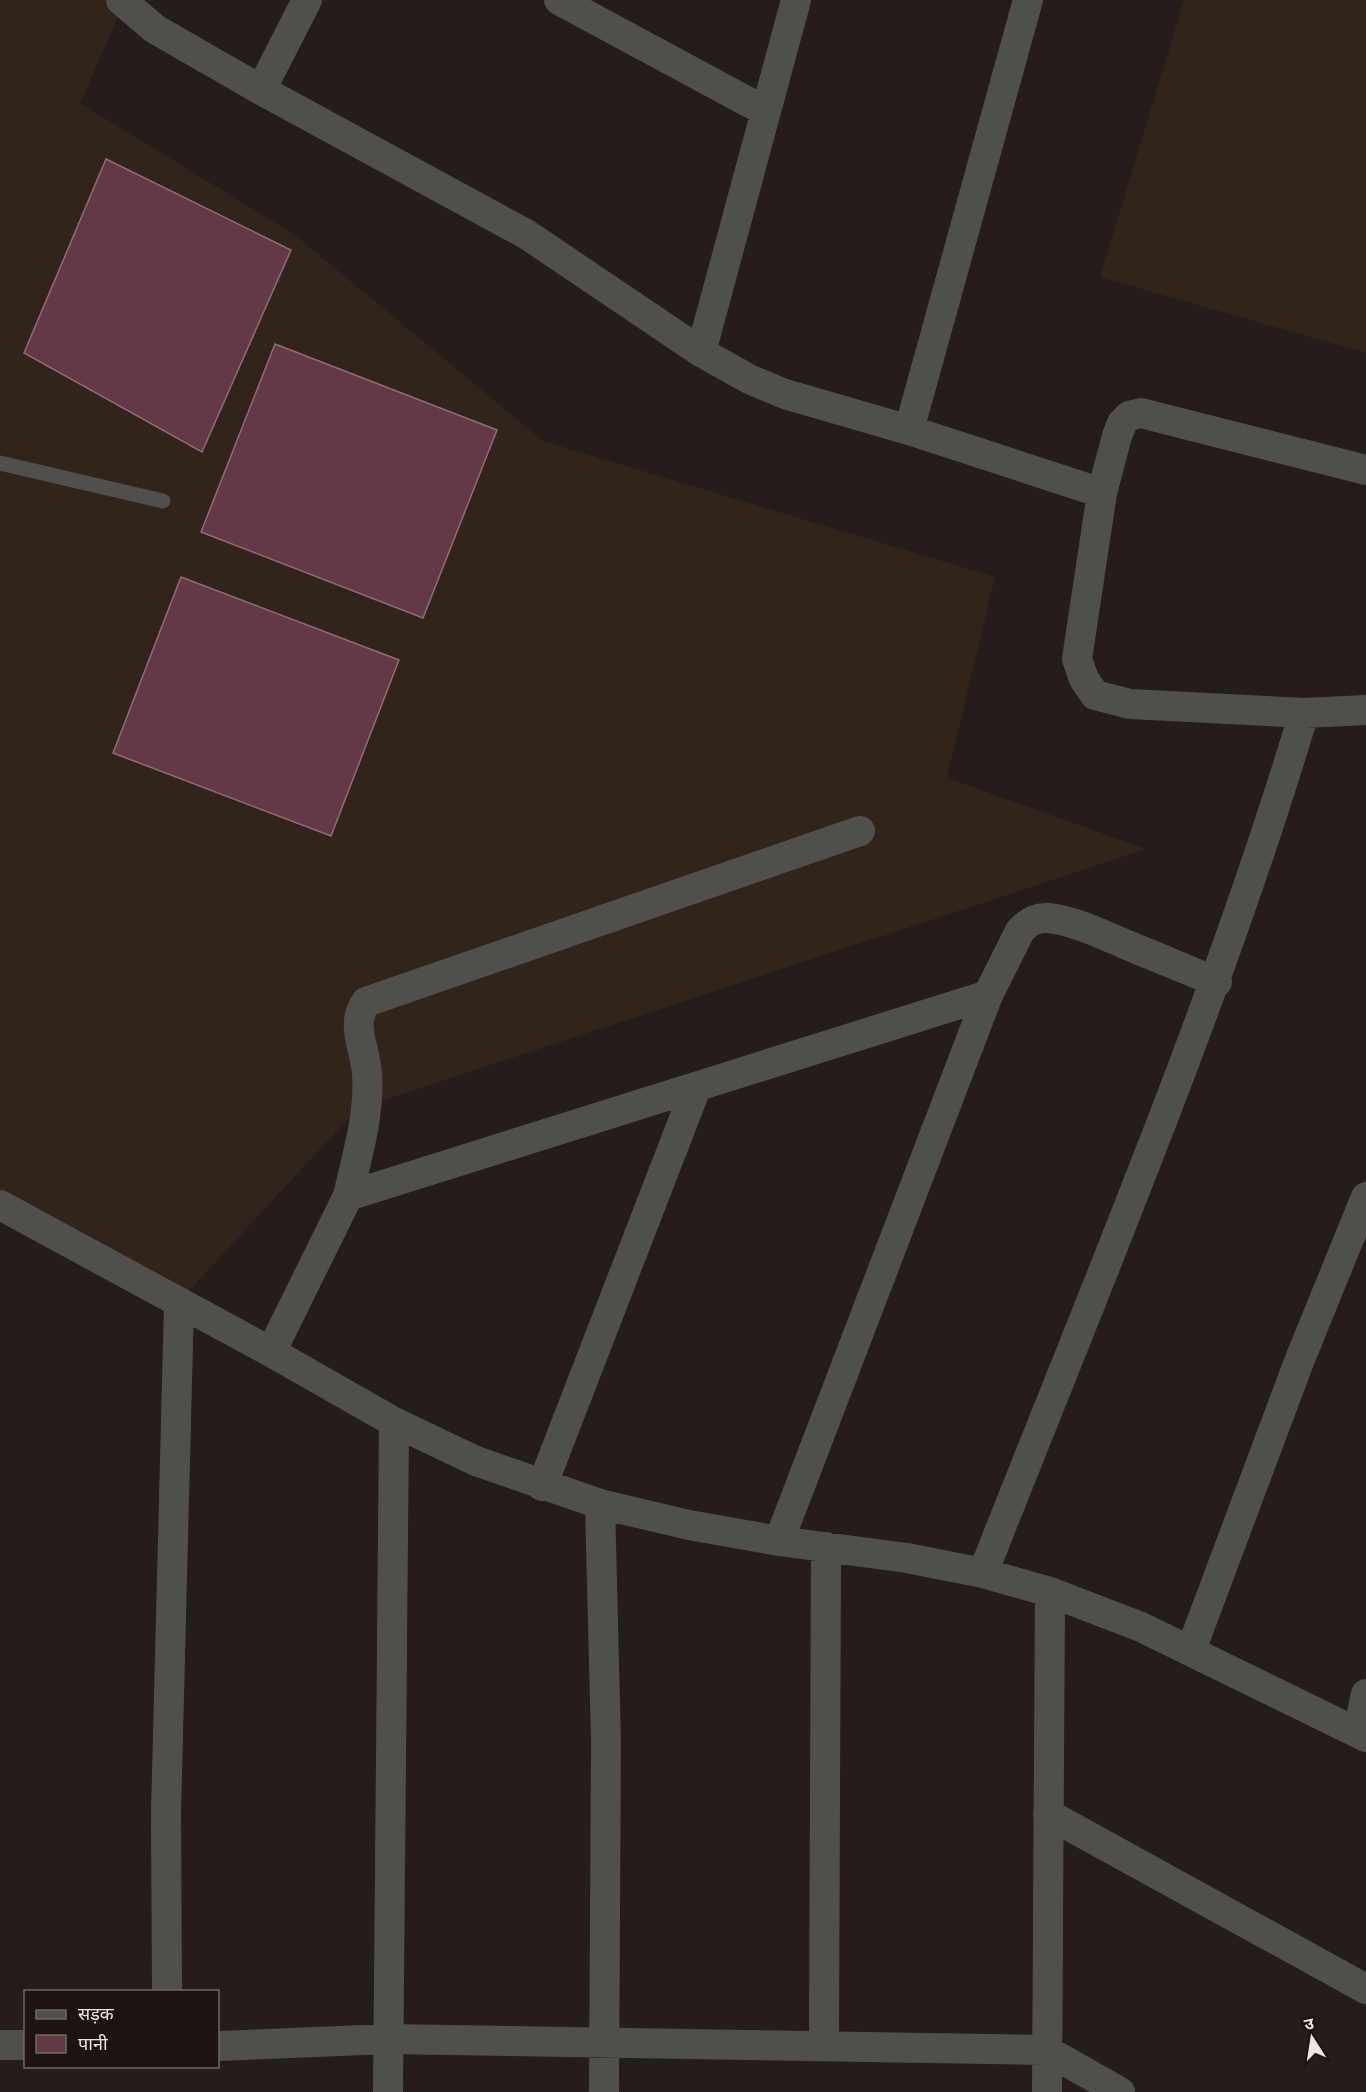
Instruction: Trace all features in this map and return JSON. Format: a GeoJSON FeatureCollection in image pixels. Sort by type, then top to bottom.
{"type":"FeatureCollection","features":[{"type":"Feature","properties":{"kind":"street"},"geometry":{"type":"LineString","coordinates":[[121,0],[155,29],[261,90],[526,234],[701,351],[749,379],[784,394],[909,430],[1102,493]]}},
{"type":"Feature","properties":{"kind":"street"},"geometry":{"type":"LineString","coordinates":[[261,90],[307,0]]}},
{"type":"Feature","properties":{"kind":"street"},"geometry":{"type":"LineString","coordinates":[[560,0],[765,111]]}},
{"type":"Feature","properties":{"kind":"street"},"geometry":{"type":"LineString","coordinates":[[701,351],[796,0]]}},
{"type":"Feature","properties":{"kind":"street"},"geometry":{"type":"LineString","coordinates":[[909,430],[1028,0]]}},
{"type":"Feature","properties":{"kind":"street"},"geometry":{"type":"LineString","coordinates":[[1366,470],[1141,413],[1129,416],[1122,423],[1102,493],[1077,659],[1084,679],[1095,695],[1130,704],[1304,713],[1366,710]]}},
{"type":"Feature","properties":{"kind":"street"},"geometry":{"type":"LineString","coordinates":[[983,1573],[1216,982],[1266,840],[1304,713]]}},
{"type":"Feature","properties":{"kind":"street"},"geometry":{"type":"LineString","coordinates":[[272,1352],[348,1196],[366,1117],[367,1071],[357,1024],[360,1011],[366,1002],[860,831]]}},
{"type":"Feature","properties":{"kind":"street"},"geometry":{"type":"LineString","coordinates":[[779,1541],[988,995],[1020,931],[1027,923],[1047,918],[1091,930],[1216,982]]}},
{"type":"Feature","properties":{"kind":"street"},"geometry":{"type":"LineString","coordinates":[[348,1196],[988,995]]}},
{"type":"Feature","properties":{"kind":"street"},"geometry":{"type":"LineString","coordinates":[[542,1486],[696,1088]]}},
{"type":"Feature","properties":{"kind":"street"},"geometry":{"type":"LineString","coordinates":[[1191,1650],[1296,1371],[1360,1231],[1366,1197]]}},
{"type":"Feature","properties":{"kind":"street"},"geometry":{"type":"LineString","coordinates":[[0,1205],[179,1304],[272,1352],[394,1422],[476,1461],[542,1486],[600,1504],[689,1525],[779,1541],[907,1558],[983,1573],[1050,1592],[1096,1607],[1191,1650],[1362,1734],[1366,1694]]}},
{"type":"Feature","properties":{"kind":"street"},"geometry":{"type":"LineString","coordinates":[[167,1990],[166,1813],[179,1304]]}},
{"type":"Feature","properties":{"kind":"street"},"geometry":{"type":"LineString","coordinates":[[388,2092],[394,1422]]}},
{"type":"Feature","properties":{"kind":"street"},"geometry":{"type":"LineString","coordinates":[[600,1504],[606,1742],[604,2092]]}},
{"type":"Feature","properties":{"kind":"street"},"geometry":{"type":"LineString","coordinates":[[824,2045],[826,1547]]}},
{"type":"Feature","properties":{"kind":"street"},"geometry":{"type":"LineString","coordinates":[[1047,2092],[1050,1592]]}},
{"type":"Feature","properties":{"kind":"street"},"geometry":{"type":"LineString","coordinates":[[1048,1814],[1366,1989]]}},
{"type":"Feature","properties":{"kind":"street"},"geometry":{"type":"LineString","coordinates":[[219,2046],[388,2039],[1046,2050],[1120,2092]]}},
{"type":"Feature","properties":{"kind":"street"},"geometry":{"type":"LineString","coordinates":[[0,2045],[24,2045]]}},
{"type":"Feature","properties":{"kind":"lane"},"geometry":{"type":"LineString","coordinates":[[0,463],[163,501]]}},
{"type":"Feature","properties":{"kind":"shaded area"},"geometry":{"type":"Polygon","coordinates":[[[0,0],[126,0],[80,103],[295,235],[543,441],[995,577],[947,778],[1146,849],[357,1109],[187,1293],[0,1194],[0,0]]]}},
{"type":"Feature","properties":{"kind":"shaded area"},"geometry":{"type":"Polygon","coordinates":[[[1184,0],[1366,0],[1366,353],[1100,277],[1184,0]]]}},
{"type":"Feature","properties":{"kind":"water"},"geometry":{"type":"Polygon","coordinates":[[[106,159],[291,250],[202,452],[24,353],[106,159]]]}},
{"type":"Feature","properties":{"kind":"water"},"geometry":{"type":"Polygon","coordinates":[[[275,344],[497,430],[423,618],[201,532],[275,344]]]}},
{"type":"Feature","properties":{"kind":"water"},"geometry":{"type":"Polygon","coordinates":[[[181,577],[399,660],[331,836],[113,753],[181,577]]]}}]}
